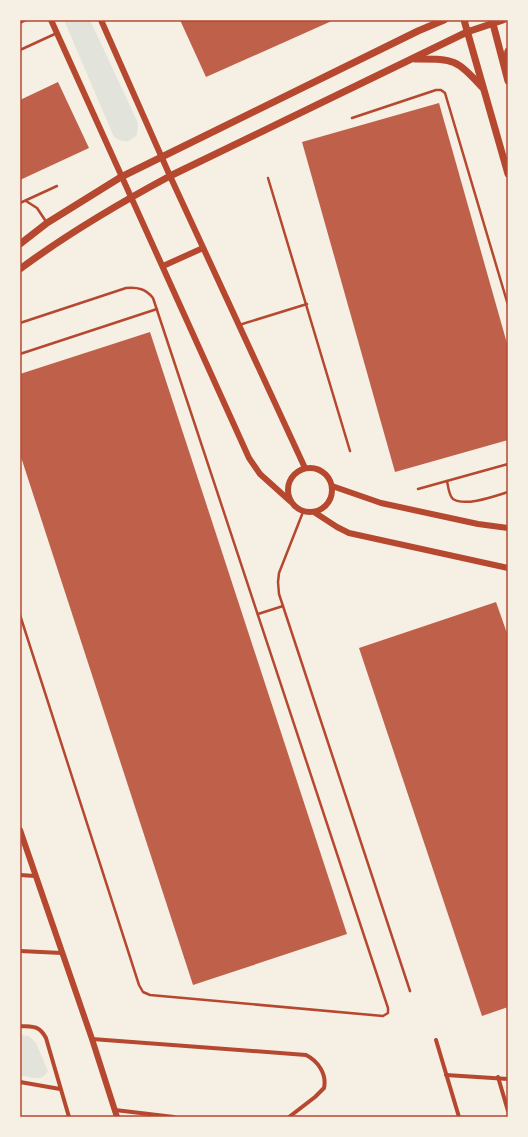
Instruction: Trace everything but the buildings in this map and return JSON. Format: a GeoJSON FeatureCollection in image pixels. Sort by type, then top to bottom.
{"type":"FeatureCollection","features":[{"type":"Feature","properties":{"kind":"main road"},"geometry":{"type":"LineString","coordinates":[[418,31],[428,20]]}},
{"type":"Feature","properties":{"kind":"main road"},"geometry":{"type":"LineString","coordinates":[[20,244],[47,223],[121,177],[418,31],[444,20]]}},
{"type":"Feature","properties":{"kind":"main road"},"geometry":{"type":"LineString","coordinates":[[464,20],[508,174]]}},
{"type":"Feature","properties":{"kind":"main road"},"geometry":{"type":"LineString","coordinates":[[20,269],[50,247],[131,197],[170,176],[467,32],[493,22],[503,20]]}},
{"type":"Feature","properties":{"kind":"main road"},"geometry":{"type":"LineString","coordinates":[[493,22],[508,81]]}},
{"type":"Feature","properties":{"kind":"main road"},"geometry":{"type":"LineString","coordinates":[[504,67],[508,51]]}},
{"type":"Feature","properties":{"kind":"main road"},"geometry":{"type":"LineString","coordinates":[[413,58],[439,58],[455,62],[484,89]]}},
{"type":"Feature","properties":{"kind":"street"},"geometry":{"type":"LineString","coordinates":[[51,20],[253,466],[290,501],[297,510],[303,512],[314,512],[320,510],[329,503],[332,486],[326,475],[322,472],[311,468],[299,470],[291,478],[287,489],[290,501]]}},
{"type":"Feature","properties":{"kind":"street"},"geometry":{"type":"LineString","coordinates":[[101,20],[161,157],[305,468]]}},
{"type":"Feature","properties":{"kind":"street"},"geometry":{"type":"LineString","coordinates":[[163,266],[203,248]]}},
{"type":"Feature","properties":{"kind":"street"},"geometry":{"type":"LineString","coordinates":[[332,486],[381,502],[478,524],[508,528]]}},
{"type":"Feature","properties":{"kind":"street"},"geometry":{"type":"LineString","coordinates":[[314,512],[336,527],[349,533],[508,568]]}},
{"type":"Feature","properties":{"kind":"street"},"geometry":{"type":"LineString","coordinates":[[20,830],[92,1039],[117,1117]]}},
{"type":"Feature","properties":{"kind":"street"},"geometry":{"type":"LineString","coordinates":[[20,875],[35,876]]}},
{"type":"Feature","properties":{"kind":"street"},"geometry":{"type":"LineString","coordinates":[[20,951],[62,953]]}},
{"type":"Feature","properties":{"kind":"street"},"geometry":{"type":"LineString","coordinates":[[20,1026],[35,1027],[40,1029],[46,1038],[69,1117]]}},
{"type":"Feature","properties":{"kind":"street"},"geometry":{"type":"LineString","coordinates":[[92,1039],[306,1056],[316,1062],[322,1072],[325,1084],[324,1088],[289,1117]]}},
{"type":"Feature","properties":{"kind":"street"},"geometry":{"type":"LineString","coordinates":[[436,1040],[458,1117]]}},
{"type":"Feature","properties":{"kind":"street"},"geometry":{"type":"LineString","coordinates":[[446,1075],[508,1078]]}},
{"type":"Feature","properties":{"kind":"street"},"geometry":{"type":"LineString","coordinates":[[498,1077],[508,1111]]}},
{"type":"Feature","properties":{"kind":"street"},"geometry":{"type":"LineString","coordinates":[[20,1082],[60,1089]]}},
{"type":"Feature","properties":{"kind":"street"},"geometry":{"type":"LineString","coordinates":[[115,1110],[174,1117]]}},
{"type":"Feature","properties":{"kind":"lane"},"geometry":{"type":"LineString","coordinates":[[20,23],[26,20]]}},
{"type":"Feature","properties":{"kind":"lane"},"geometry":{"type":"LineString","coordinates":[[20,50],[57,32]]}},
{"type":"Feature","properties":{"kind":"lane"},"geometry":{"type":"LineString","coordinates":[[352,118],[436,90],[441,90],[445,93],[508,304]]}},
{"type":"Feature","properties":{"kind":"lane"},"geometry":{"type":"LineString","coordinates":[[268,178],[350,451]]}},
{"type":"Feature","properties":{"kind":"lane"},"geometry":{"type":"LineString","coordinates":[[20,203],[57,186]]}},
{"type":"Feature","properties":{"kind":"lane"},"geometry":{"type":"LineString","coordinates":[[26,201],[37,208],[47,223]]}},
{"type":"Feature","properties":{"kind":"lane"},"geometry":{"type":"LineString","coordinates":[[20,323],[126,288],[136,287],[148,292],[153,298],[388,1008],[388,1013],[383,1016],[150,995],[143,992],[139,985],[20,615]]}},
{"type":"Feature","properties":{"kind":"lane"},"geometry":{"type":"LineString","coordinates":[[239,325],[307,304]]}},
{"type":"Feature","properties":{"kind":"lane"},"geometry":{"type":"LineString","coordinates":[[20,354],[157,309]]}},
{"type":"Feature","properties":{"kind":"lane"},"geometry":{"type":"LineString","coordinates":[[418,489],[508,464]]}},
{"type":"Feature","properties":{"kind":"lane"},"geometry":{"type":"LineString","coordinates":[[447,481],[451,496],[454,500],[471,502],[508,492]]}},
{"type":"Feature","properties":{"kind":"lane"},"geometry":{"type":"LineString","coordinates":[[303,512],[279,573],[279,594],[410,991]]}},
{"type":"Feature","properties":{"kind":"lane"},"geometry":{"type":"LineString","coordinates":[[258,614],[283,606]]}},
{"type":"Feature","properties":{"kind":"shaded area"},"geometry":{"type":"Polygon","coordinates":[[[64,20],[90,20],[138,123],[137,135],[131,140],[123,141],[114,137],[64,20]]]}},
{"type":"Feature","properties":{"kind":"shaded area"},"geometry":{"type":"Polygon","coordinates":[[[20,1035],[29,1036],[36,1043],[48,1071],[42,1077],[36,1078],[20,1075],[20,1035]]]}}]}
